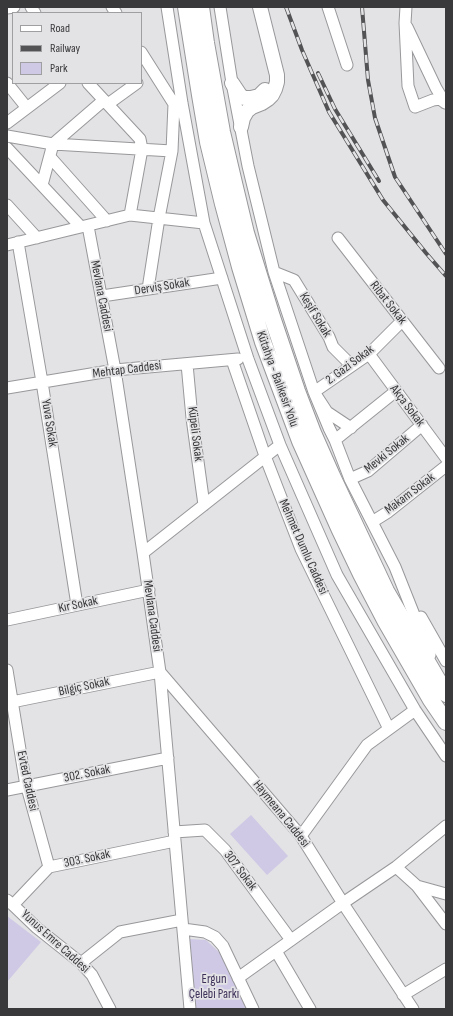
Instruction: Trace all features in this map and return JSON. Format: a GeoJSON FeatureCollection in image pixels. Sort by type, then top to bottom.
{"type":"FeatureCollection","features":[{"type":"Feature","properties":{"kind":"highway","name":"Kütahya - Balıkesir Yolu"},"geometry":{"type":"LineString","coordinates":[[186,7],[208,142],[236,253],[266,349],[300,441],[361,574],[431,700],[446,722]]}},
{"type":"Feature","properties":{"kind":"highway","name":"Kütahya - Balıkesir Yolu"},"geometry":{"type":"LineString","coordinates":[[201,7],[222,132],[246,233],[297,391],[313,433],[369,556],[390,597],[444,691]]}},
{"type":"Feature","properties":{"kind":"main road"},"geometry":{"type":"LineString","coordinates":[[232,83],[240,95],[244,98],[259,96],[264,93],[267,87],[268,75],[256,9]]}},
{"type":"Feature","properties":{"kind":"main road"},"geometry":{"type":"LineString","coordinates":[[241,127],[243,118],[247,111],[268,99],[275,89],[277,82],[256,9]]}},
{"type":"Feature","properties":{"kind":"street"},"geometry":{"type":"LineString","coordinates":[[7,8],[14,7]]}},
{"type":"Feature","properties":{"kind":"street"},"geometry":{"type":"LineString","coordinates":[[167,7],[182,103],[204,222],[248,358],[280,445],[336,575],[415,710],[446,756]]}},
{"type":"Feature","properties":{"kind":"street"},"geometry":{"type":"LineString","coordinates":[[220,7],[232,83],[248,166],[274,272],[314,392],[350,479],[395,567],[444,691]]}},
{"type":"Feature","properties":{"kind":"street"},"geometry":{"type":"LineString","coordinates":[[328,7],[347,65]]}},
{"type":"Feature","properties":{"kind":"street"},"geometry":{"type":"LineString","coordinates":[[406,7],[405,23],[408,86],[415,108],[427,102],[440,99],[445,103]]}},
{"type":"Feature","properties":{"kind":"street"},"geometry":{"type":"LineString","coordinates":[[405,23],[436,88],[445,103]]}},
{"type":"Feature","properties":{"kind":"street"},"geometry":{"type":"LineString","coordinates":[[142,54],[174,104],[172,151],[159,218],[148,289]]}},
{"type":"Feature","properties":{"kind":"street"},"geometry":{"type":"LineString","coordinates":[[142,79],[153,72]]}},
{"type":"Feature","properties":{"kind":"street"},"geometry":{"type":"LineString","coordinates":[[7,83],[28,108]]}},
{"type":"Feature","properties":{"kind":"street"},"geometry":{"type":"LineString","coordinates":[[7,123],[59,84]]}},
{"type":"Feature","properties":{"kind":"street"},"geometry":{"type":"LineString","coordinates":[[89,84],[140,139],[142,149],[130,215]]}},
{"type":"Feature","properties":{"kind":"street"},"geometry":{"type":"LineString","coordinates":[[42,185],[54,144],[106,102],[135,84]]}},
{"type":"Feature","properties":{"kind":"street"},"geometry":{"type":"LineString","coordinates":[[7,136],[54,144],[172,151]]}},
{"type":"Feature","properties":{"kind":"street"},"geometry":{"type":"LineString","coordinates":[[7,148],[84,226]]}},
{"type":"Feature","properties":{"kind":"street"},"geometry":{"type":"LineString","coordinates":[[50,157],[107,221]]}},
{"type":"Feature","properties":{"kind":"street"},"geometry":{"type":"LineString","coordinates":[[7,205],[37,238]]}},
{"type":"Feature","properties":{"kind":"street"},"geometry":{"type":"LineString","coordinates":[[7,245],[130,215],[204,222]]}},
{"type":"Feature","properties":{"kind":"street","name":"Mevlana Caddesi"},"geometry":{"type":"LineString","coordinates":[[84,226],[102,296],[149,590],[160,672],[190,1009]]}},
{"type":"Feature","properties":{"kind":"street","name":"Ribat Sokak"},"geometry":{"type":"LineString","coordinates":[[338,238],[439,368]]}},
{"type":"Feature","properties":{"kind":"street","name":"Yuva Sokak"},"geometry":{"type":"LineString","coordinates":[[18,242],[42,382],[77,605]]}},
{"type":"Feature","properties":{"kind":"street","name":"Keşif Sokak"},"geometry":{"type":"LineString","coordinates":[[274,272],[294,280],[329,337],[333,347],[351,365]]}},
{"type":"Feature","properties":{"kind":"street","name":"Derviş Sokak"},"geometry":{"type":"LineString","coordinates":[[102,296],[222,278]]}},
{"type":"Feature","properties":{"kind":"street","name":"2. Gazi Sokak"},"geometry":{"type":"LineString","coordinates":[[314,392],[369,354],[402,321]]}},
{"type":"Feature","properties":{"kind":"street","name":"Akça Sokak"},"geometry":{"type":"LineString","coordinates":[[369,354],[446,458]]}},
{"type":"Feature","properties":{"kind":"street","name":"Mehtap Caddesi"},"geometry":{"type":"LineString","coordinates":[[7,388],[115,370],[248,358]]}},
{"type":"Feature","properties":{"kind":"street","name":"Mehmet Dumlu Caddesi"},"geometry":{"type":"LineString","coordinates":[[232,360],[301,549],[390,729]]}},
{"type":"Feature","properties":{"kind":"street","name":"Küpeli Sokak"},"geometry":{"type":"LineString","coordinates":[[187,364],[192,418],[204,505]]}},
{"type":"Feature","properties":{"kind":"street"},"geometry":{"type":"LineString","coordinates":[[335,440],[396,391]]}},
{"type":"Feature","properties":{"kind":"street"},"geometry":{"type":"LineString","coordinates":[[314,392],[327,412],[351,428]]}},
{"type":"Feature","properties":{"kind":"street","name":"Mevki Sokak"},"geometry":{"type":"LineString","coordinates":[[350,479],[368,471],[422,425]]}},
{"type":"Feature","properties":{"kind":"street"},"geometry":{"type":"LineString","coordinates":[[143,553],[280,445]]}},
{"type":"Feature","properties":{"kind":"street","name":"Makam Sokak"},"geometry":{"type":"LineString","coordinates":[[372,522],[388,512],[446,466]]}},
{"type":"Feature","properties":{"kind":"street"},"geometry":{"type":"LineString","coordinates":[[369,556],[384,547]]}},
{"type":"Feature","properties":{"kind":"street"},"geometry":{"type":"LineString","coordinates":[[404,589],[446,661]]}},
{"type":"Feature","properties":{"kind":"street","name":"Kır Sokak"},"geometry":{"type":"LineString","coordinates":[[7,620],[149,590]]}},
{"type":"Feature","properties":{"kind":"street","name":"Evted Caddesi"},"geometry":{"type":"LineString","coordinates":[[7,670],[10,702],[26,786],[49,867]]}},
{"type":"Feature","properties":{"kind":"street","name":"Bilgiç Sokak"},"geometry":{"type":"LineString","coordinates":[[10,702],[160,672]]}},
{"type":"Feature","properties":{"kind":"street","name":"Haymeana Caddesi"},"geometry":{"type":"LineString","coordinates":[[160,672],[301,836],[413,1009]]}},
{"type":"Feature","properties":{"kind":"street"},"geometry":{"type":"LineString","coordinates":[[301,836],[367,745],[415,710]]}},
{"type":"Feature","properties":{"kind":"street","name":"302. Sokak"},"geometry":{"type":"LineString","coordinates":[[7,790],[168,758]]}},
{"type":"Feature","properties":{"kind":"street"},"geometry":{"type":"LineString","coordinates":[[238,978],[396,867],[446,826]]}},
{"type":"Feature","properties":{"kind":"street","name":"307. Sokak"},"geometry":{"type":"LineString","coordinates":[[175,836],[205,830],[225,850],[291,940]]}},
{"type":"Feature","properties":{"kind":"street","name":"303. Sokak"},"geometry":{"type":"LineString","coordinates":[[10,902],[49,867],[175,836]]}},
{"type":"Feature","properties":{"kind":"street"},"geometry":{"type":"LineString","coordinates":[[396,867],[417,886],[446,924]]}},
{"type":"Feature","properties":{"kind":"street"},"geometry":{"type":"LineString","coordinates":[[417,886],[446,894]]}},
{"type":"Feature","properties":{"kind":"street","name":"Yunus Emre Caddesi"},"geometry":{"type":"LineString","coordinates":[[10,902],[37,928],[81,963],[92,975],[110,1009]]}},
{"type":"Feature","properties":{"kind":"street"},"geometry":{"type":"LineString","coordinates":[[81,963],[120,932],[183,924],[215,937],[223,946],[253,1009]]}},
{"type":"Feature","properties":{"kind":"street"},"geometry":{"type":"LineString","coordinates":[[276,951],[310,1009]]}},
{"type":"Feature","properties":{"kind":"street"},"geometry":{"type":"LineString","coordinates":[[403,995],[446,969]]}},
{"type":"Feature","properties":{"kind":"green space"},"geometry":{"type":"Polygon","coordinates":[[[251,815],[288,856],[267,875],[230,834],[251,815]]]}},
{"type":"Feature","properties":{"kind":"green space"},"geometry":{"type":"Polygon","coordinates":[[[7,916],[41,942],[7,982],[7,916]]]}},
{"type":"Feature","properties":{"kind":"green space","name":"Ergun Çelebi Parkı"},"geometry":{"type":"Polygon","coordinates":[[[189,939],[206,940],[221,954],[246,1009],[195,1009],[189,939]]]}},
{"type":"Feature","properties":{"kind":"railway"},"geometry":{"type":"LineString","coordinates":[[286,7],[302,50],[329,112],[383,200],[446,276]]}},
{"type":"Feature","properties":{"kind":"railway"},"geometry":{"type":"LineString","coordinates":[[362,7],[368,80],[375,118],[395,177],[446,254]]}},
{"type":"Feature","properties":{"kind":"railway"},"geometry":{"type":"LineString","coordinates":[[318,73],[335,109],[379,181]]}}]}
